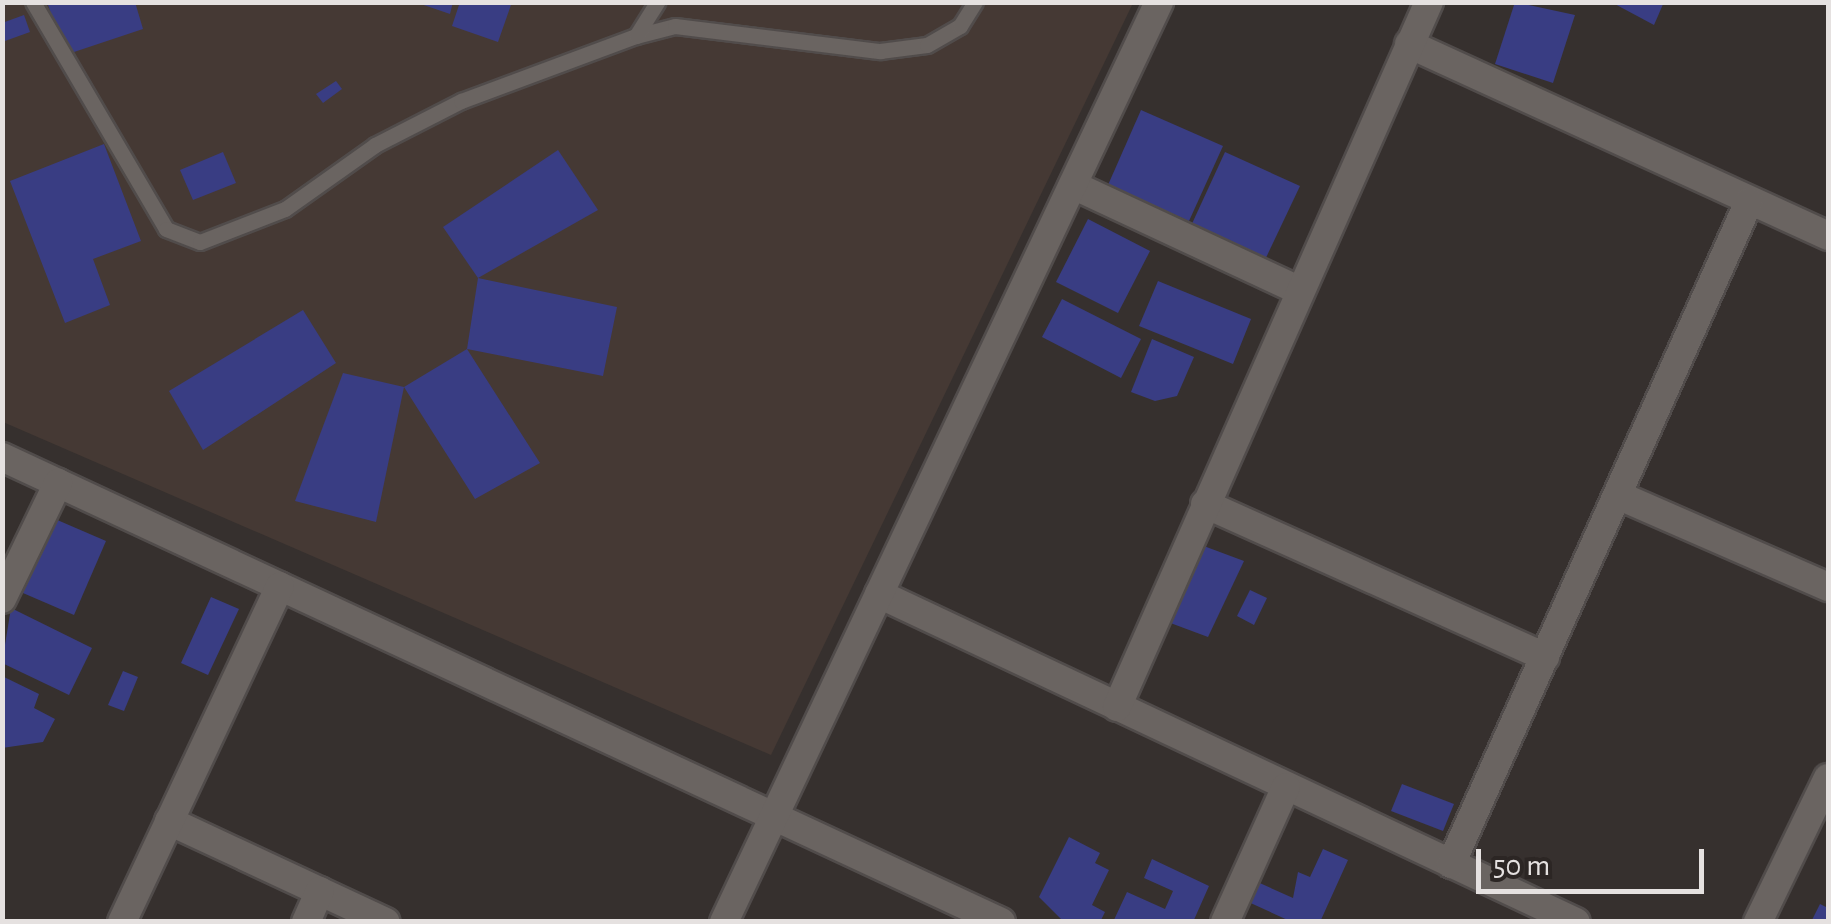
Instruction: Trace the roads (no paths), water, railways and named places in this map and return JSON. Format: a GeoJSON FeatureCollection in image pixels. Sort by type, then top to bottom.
{"type":"FeatureCollection","features":[{"type":"Feature","properties":{"kind":"street"},"geometry":{"type":"LineString","coordinates":[[724,922],[1159,2]]}},
{"type":"Feature","properties":{"kind":"street"},"geometry":{"type":"LineString","coordinates":[[1117,707],[1298,290],[1429,2]]}},
{"type":"Feature","properties":{"kind":"street"},"geometry":{"type":"LineString","coordinates":[[1409,44],[1828,236]]}},
{"type":"Feature","properties":{"kind":"street"},"geometry":{"type":"LineString","coordinates":[[1073,184],[1298,290]]}},
{"type":"Feature","properties":{"kind":"street"},"geometry":{"type":"LineString","coordinates":[[1451,864],[1622,497],[1749,202]]}},
{"type":"Feature","properties":{"kind":"street"},"geometry":{"type":"LineString","coordinates":[[2,457],[1001,922]]}},
{"type":"Feature","properties":{"kind":"street"},"geometry":{"type":"LineString","coordinates":[[2,599],[58,483]]}},
{"type":"Feature","properties":{"kind":"street"},"geometry":{"type":"LineString","coordinates":[[1622,497],[1828,586]]}},
{"type":"Feature","properties":{"kind":"street"},"geometry":{"type":"LineString","coordinates":[[1205,504],[1545,658]]}},
{"type":"Feature","properties":{"kind":"street"},"geometry":{"type":"LineString","coordinates":[[122,922],[280,586]]}},
{"type":"Feature","properties":{"kind":"street"},"geometry":{"type":"LineString","coordinates":[[878,594],[1576,922]]}},
{"type":"Feature","properties":{"kind":"street"},"geometry":{"type":"LineString","coordinates":[[1758,922],[1818,832],[1828,778]]}},
{"type":"Feature","properties":{"kind":"street"},"geometry":{"type":"LineString","coordinates":[[1225,922],[1286,787]]}},
{"type":"Feature","properties":{"kind":"street"},"geometry":{"type":"LineString","coordinates":[[170,820],[386,922]]}},
{"type":"Feature","properties":{"kind":"street"},"geometry":{"type":"LineString","coordinates":[[306,922],[320,891]]}},
{"type":"Feature","properties":{"kind":"lane"},"geometry":{"type":"LineString","coordinates":[[33,2],[166,229],[200,242],[285,209],[375,145],[461,101],[636,36],[675,26],[880,50],[927,45],[960,26],[975,2]]}},
{"type":"Feature","properties":{"kind":"lane"},"geometry":{"type":"LineString","coordinates":[[636,36],[657,2]]}}]}
